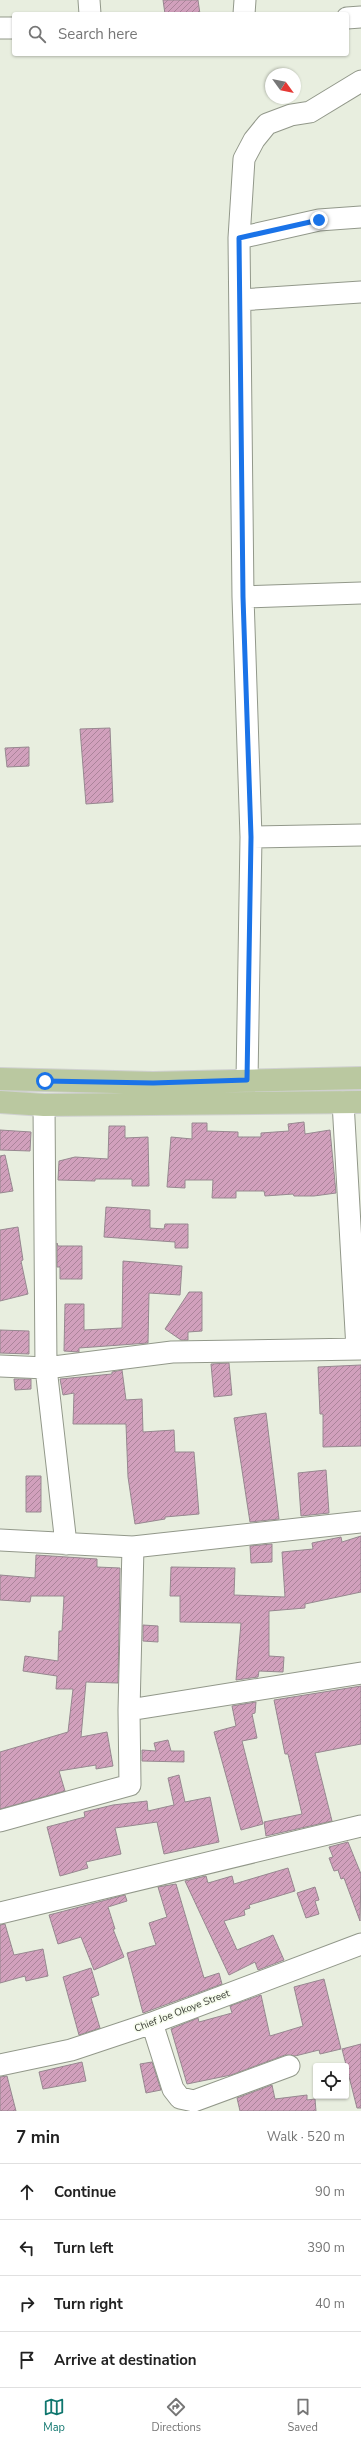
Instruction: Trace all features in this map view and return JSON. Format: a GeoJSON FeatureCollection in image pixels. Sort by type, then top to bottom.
{"type":"FeatureCollection","features":[{"type":"Feature","properties":{"kind":"main road"},"geometry":{"type":"LineString","coordinates":[[0,1079],[153,1083],[361,1078]]}},
{"type":"Feature","properties":{"kind":"main road"},"geometry":{"type":"LineString","coordinates":[[0,1102],[44,1105],[352,1102]]}},
{"type":"Feature","properties":{"kind":"street"},"geometry":{"type":"LineString","coordinates":[[89,0],[90,12]]}},
{"type":"Feature","properties":{"kind":"street"},"geometry":{"type":"LineString","coordinates":[[244,12],[245,0]]}},
{"type":"Feature","properties":{"kind":"street"},"geometry":{"type":"LineString","coordinates":[[349,18],[361,17]]}},
{"type":"Feature","properties":{"kind":"street"},"geometry":{"type":"LineString","coordinates":[[0,28],[12,28]]}},
{"type":"Feature","properties":{"kind":"street"},"geometry":{"type":"LineString","coordinates":[[247,1080],[251,837],[243,597],[239,238],[244,158],[254,140],[267,124],[291,115],[310,112],[361,81]]}},
{"type":"Feature","properties":{"kind":"street"},"geometry":{"type":"LineString","coordinates":[[239,238],[319,220],[361,217]]}},
{"type":"Feature","properties":{"kind":"street"},"geometry":{"type":"LineString","coordinates":[[240,300],[361,292]]}},
{"type":"Feature","properties":{"kind":"street"},"geometry":{"type":"LineString","coordinates":[[243,597],[361,593]]}},
{"type":"Feature","properties":{"kind":"street"},"geometry":{"type":"LineString","coordinates":[[251,837],[361,835]]}},
{"type":"Feature","properties":{"kind":"street"},"geometry":{"type":"LineString","coordinates":[[0,1366],[46,1368],[172,1352],[359,1349],[352,1102]]}},
{"type":"Feature","properties":{"kind":"street"},"geometry":{"type":"LineString","coordinates":[[44,1105],[46,1368],[66,1544]]}},
{"type":"Feature","properties":{"kind":"street"},"geometry":{"type":"LineString","coordinates":[[0,1540],[133,1547],[361,1522]]}},
{"type":"Feature","properties":{"kind":"street"},"geometry":{"type":"LineString","coordinates":[[0,1821],[130,1785],[129,1710],[133,1547]]}},
{"type":"Feature","properties":{"kind":"street"},"geometry":{"type":"LineString","coordinates":[[129,1710],[361,1673]]}},
{"type":"Feature","properties":{"kind":"street"},"geometry":{"type":"LineString","coordinates":[[0,1913],[361,1826]]}},
{"type":"Feature","properties":{"kind":"street","name":"Chief Joe Okoye Street"},"geometry":{"type":"LineString","coordinates":[[0,2065],[72,2050],[152,2023],[361,1944]]}},
{"type":"Feature","properties":{"kind":"street"},"geometry":{"type":"LineString","coordinates":[[152,2023],[173,2089],[180,2098],[194,2101],[289,2066]]}},
{"type":"Feature","properties":{"kind":"building"},"geometry":{"type":"Polygon","coordinates":[[[163,0],[198,0],[200,12],[165,12],[163,0]]]}},
{"type":"Feature","properties":{"kind":"building"},"geometry":{"type":"Polygon","coordinates":[[[110,728],[113,802],[86,804],[80,729],[110,728]]]}},
{"type":"Feature","properties":{"kind":"building"},"geometry":{"type":"Polygon","coordinates":[[[29,747],[29,766],[7,767],[5,748],[29,747]]]}},
{"type":"Feature","properties":{"kind":"building"},"geometry":{"type":"Polygon","coordinates":[[[304,1122],[305,1134],[330,1130],[336,1193],[314,1196],[294,1196],[293,1194],[265,1196],[264,1191],[236,1191],[236,1198],[212,1198],[213,1180],[185,1180],[185,1188],[167,1187],[171,1137],[192,1139],[192,1123],[207,1123],[207,1131],[238,1132],[238,1137],[261,1137],[261,1133],[289,1131],[288,1124],[304,1122]]]}},
{"type":"Feature","properties":{"kind":"building"},"geometry":{"type":"Polygon","coordinates":[[[109,1126],[125,1126],[125,1138],[148,1137],[149,1186],[132,1186],[132,1179],[95,1179],[95,1181],[58,1180],[59,1161],[75,1157],[108,1159],[109,1126]]]}},
{"type":"Feature","properties":{"kind":"building"},"geometry":{"type":"Polygon","coordinates":[[[0,1130],[31,1132],[30,1151],[0,1150],[0,1130]]]}},
{"type":"Feature","properties":{"kind":"building"},"geometry":{"type":"Polygon","coordinates":[[[5,1155],[13,1191],[0,1193],[0,1156],[5,1155]]]}},
{"type":"Feature","properties":{"kind":"building"},"geometry":{"type":"Polygon","coordinates":[[[106,1207],[150,1210],[150,1228],[164,1229],[165,1224],[188,1224],[188,1248],[175,1248],[175,1242],[104,1237],[106,1207]]]}},
{"type":"Feature","properties":{"kind":"building"},"geometry":{"type":"Polygon","coordinates":[[[18,1227],[23,1260],[21,1261],[28,1294],[0,1301],[0,1230],[18,1227]]]}},
{"type":"Feature","properties":{"kind":"building"},"geometry":{"type":"Polygon","coordinates":[[[57,1243],[58,1246],[82,1246],[82,1279],[60,1279],[60,1267],[57,1267],[57,1243]]]}},
{"type":"Feature","properties":{"kind":"building"},"geometry":{"type":"Polygon","coordinates":[[[123,1261],[182,1266],[180,1295],[149,1293],[148,1343],[79,1348],[79,1352],[64,1351],[65,1304],[84,1304],[84,1330],[122,1328],[123,1261]]]}},
{"type":"Feature","properties":{"kind":"building"},"geometry":{"type":"Polygon","coordinates":[[[189,1292],[202,1292],[202,1331],[188,1332],[188,1340],[181,1340],[165,1329],[189,1292]]]}},
{"type":"Feature","properties":{"kind":"building"},"geometry":{"type":"Polygon","coordinates":[[[0,1330],[29,1331],[29,1354],[0,1353],[0,1330]]]}},
{"type":"Feature","properties":{"kind":"building"},"geometry":{"type":"Polygon","coordinates":[[[229,1363],[232,1395],[214,1397],[211,1364],[229,1363]]]}},
{"type":"Feature","properties":{"kind":"building"},"geometry":{"type":"Polygon","coordinates":[[[361,1365],[361,1446],[323,1447],[323,1414],[320,1414],[318,1367],[361,1365]]]}},
{"type":"Feature","properties":{"kind":"building"},"geometry":{"type":"Polygon","coordinates":[[[122,1370],[126,1400],[142,1399],[143,1432],[174,1430],[175,1452],[194,1452],[199,1514],[165,1517],[165,1519],[135,1524],[128,1477],[126,1424],[73,1424],[74,1393],[63,1395],[60,1379],[112,1374],[112,1372],[122,1370]]]}},
{"type":"Feature","properties":{"kind":"building"},"geometry":{"type":"Polygon","coordinates":[[[14,1379],[31,1379],[31,1389],[15,1390],[14,1379]]]}},
{"type":"Feature","properties":{"kind":"building"},"geometry":{"type":"Polygon","coordinates":[[[266,1413],[279,1519],[250,1522],[234,1418],[266,1413]]]}},
{"type":"Feature","properties":{"kind":"building"},"geometry":{"type":"Polygon","coordinates":[[[326,1470],[329,1513],[301,1516],[298,1473],[326,1470]]]}},
{"type":"Feature","properties":{"kind":"building"},"geometry":{"type":"Polygon","coordinates":[[[26,1476],[41,1476],[41,1512],[26,1512],[26,1476]]]}},
{"type":"Feature","properties":{"kind":"building"},"geometry":{"type":"Polygon","coordinates":[[[361,1536],[361,1592],[305,1604],[305,1608],[269,1611],[269,1656],[284,1657],[283,1672],[259,1671],[258,1677],[236,1680],[241,1623],[180,1622],[180,1596],[170,1596],[171,1567],[235,1568],[234,1595],[285,1597],[282,1552],[313,1549],[312,1543],[341,1537],[342,1542],[361,1536]]]}},
{"type":"Feature","properties":{"kind":"building"},"geometry":{"type":"Polygon","coordinates":[[[272,1544],[272,1562],[251,1563],[250,1546],[272,1544]]]}},
{"type":"Feature","properties":{"kind":"building"},"geometry":{"type":"Polygon","coordinates":[[[36,1555],[97,1559],[97,1567],[120,1568],[118,1683],[86,1682],[81,1737],[107,1732],[113,1766],[96,1769],[96,1765],[59,1771],[65,1791],[0,1809],[0,1752],[68,1732],[73,1689],[56,1689],[57,1676],[23,1671],[25,1656],[58,1661],[59,1631],[62,1631],[64,1596],[31,1596],[30,1602],[0,1600],[0,1575],[35,1578],[36,1555]]]}},
{"type":"Feature","properties":{"kind":"building"},"geometry":{"type":"Polygon","coordinates":[[[143,1625],[158,1626],[158,1642],[143,1641],[143,1625]]]}},
{"type":"Feature","properties":{"kind":"building"},"geometry":{"type":"Polygon","coordinates":[[[361,1686],[361,1744],[315,1753],[332,1821],[266,1836],[264,1822],[302,1814],[288,1754],[285,1754],[274,1700],[361,1686]]]}},
{"type":"Feature","properties":{"kind":"building"},"geometry":{"type":"Polygon","coordinates":[[[256,1702],[255,1713],[252,1714],[257,1738],[242,1741],[263,1824],[241,1830],[214,1732],[236,1726],[232,1706],[256,1702]]]}},
{"type":"Feature","properties":{"kind":"building"},"geometry":{"type":"Polygon","coordinates":[[[168,1740],[171,1751],[184,1751],[184,1762],[142,1761],[142,1750],[156,1751],[154,1743],[168,1740]]]}},
{"type":"Feature","properties":{"kind":"building"},"geometry":{"type":"Polygon","coordinates":[[[179,1775],[185,1802],[210,1797],[219,1842],[164,1854],[157,1822],[115,1828],[121,1854],[86,1862],[88,1868],[60,1876],[47,1827],[85,1817],[84,1812],[113,1805],[147,1801],[148,1811],[174,1805],[168,1778],[179,1775]]]}},
{"type":"Feature","properties":{"kind":"building"},"geometry":{"type":"Polygon","coordinates":[[[348,1842],[361,1874],[360,1921],[344,1878],[341,1879],[338,1870],[334,1871],[329,1858],[333,1857],[329,1847],[348,1842]]]}},
{"type":"Feature","properties":{"kind":"building"},"geometry":{"type":"Polygon","coordinates":[[[288,1868],[295,1891],[249,1905],[250,1908],[244,1910],[245,1915],[224,1921],[237,1950],[273,1935],[284,1960],[258,1970],[255,1962],[229,1975],[185,1881],[206,1876],[208,1883],[232,1876],[234,1884],[288,1868]]]}},
{"type":"Feature","properties":{"kind":"building"},"geometry":{"type":"Polygon","coordinates":[[[176,1884],[204,1978],[219,1973],[222,1984],[143,2013],[127,1953],[156,1945],[149,1923],[167,1917],[158,1887],[176,1884]]]}},
{"type":"Feature","properties":{"kind":"building"},"geometry":{"type":"Polygon","coordinates":[[[315,1887],[319,1900],[315,1901],[319,1914],[306,1918],[297,1893],[315,1887]]]}},
{"type":"Feature","properties":{"kind":"building"},"geometry":{"type":"Polygon","coordinates":[[[125,1895],[127,1901],[108,1907],[115,1929],[113,1929],[124,1957],[94,1970],[81,1937],[58,1944],[49,1915],[125,1895]]]}},
{"type":"Feature","properties":{"kind":"building"},"geometry":{"type":"Polygon","coordinates":[[[5,1924],[14,1955],[43,1949],[48,1976],[26,1981],[25,1976],[0,1983],[0,1925],[5,1924]]]}},
{"type":"Feature","properties":{"kind":"building"},"geometry":{"type":"Polygon","coordinates":[[[91,1968],[99,1995],[91,1998],[100,2028],[79,2035],[63,1977],[91,1968]]]}},
{"type":"Feature","properties":{"kind":"building"},"geometry":{"type":"Polygon","coordinates":[[[324,1979],[341,2049],[320,2054],[319,2050],[295,2056],[285,2055],[231,2075],[187,2084],[171,2029],[198,2018],[199,2022],[232,2013],[230,2006],[261,1995],[270,2036],[303,2026],[294,1987],[324,1979]]]}},
{"type":"Feature","properties":{"kind":"building"},"geometry":{"type":"Polygon","coordinates":[[[361,2044],[361,2108],[357,2108],[349,2077],[349,2063],[346,2063],[342,2049],[361,2044]]]}},
{"type":"Feature","properties":{"kind":"building"},"geometry":{"type":"Polygon","coordinates":[[[82,2062],[86,2081],[43,2089],[39,2072],[82,2062]]]}},
{"type":"Feature","properties":{"kind":"building"},"geometry":{"type":"Polygon","coordinates":[[[152,2062],[161,2090],[146,2093],[140,2064],[152,2062]]]}},
{"type":"Feature","properties":{"kind":"building"},"geometry":{"type":"Polygon","coordinates":[[[7,2076],[16,2111],[0,2111],[0,2077],[7,2076]]]}},
{"type":"Feature","properties":{"kind":"building"},"geometry":{"type":"Polygon","coordinates":[[[272,2085],[275,2099],[307,2095],[307,2100],[315,2099],[316,2111],[240,2111],[237,2098],[272,2085]]]}},
{"type":"Feature","properties":{"kind":"route"},"geometry":{"type":"LineString","coordinates":[[45,1081],[153,1083],[247,1080],[251,837],[243,597],[239,238],[319,220]]}}]}
